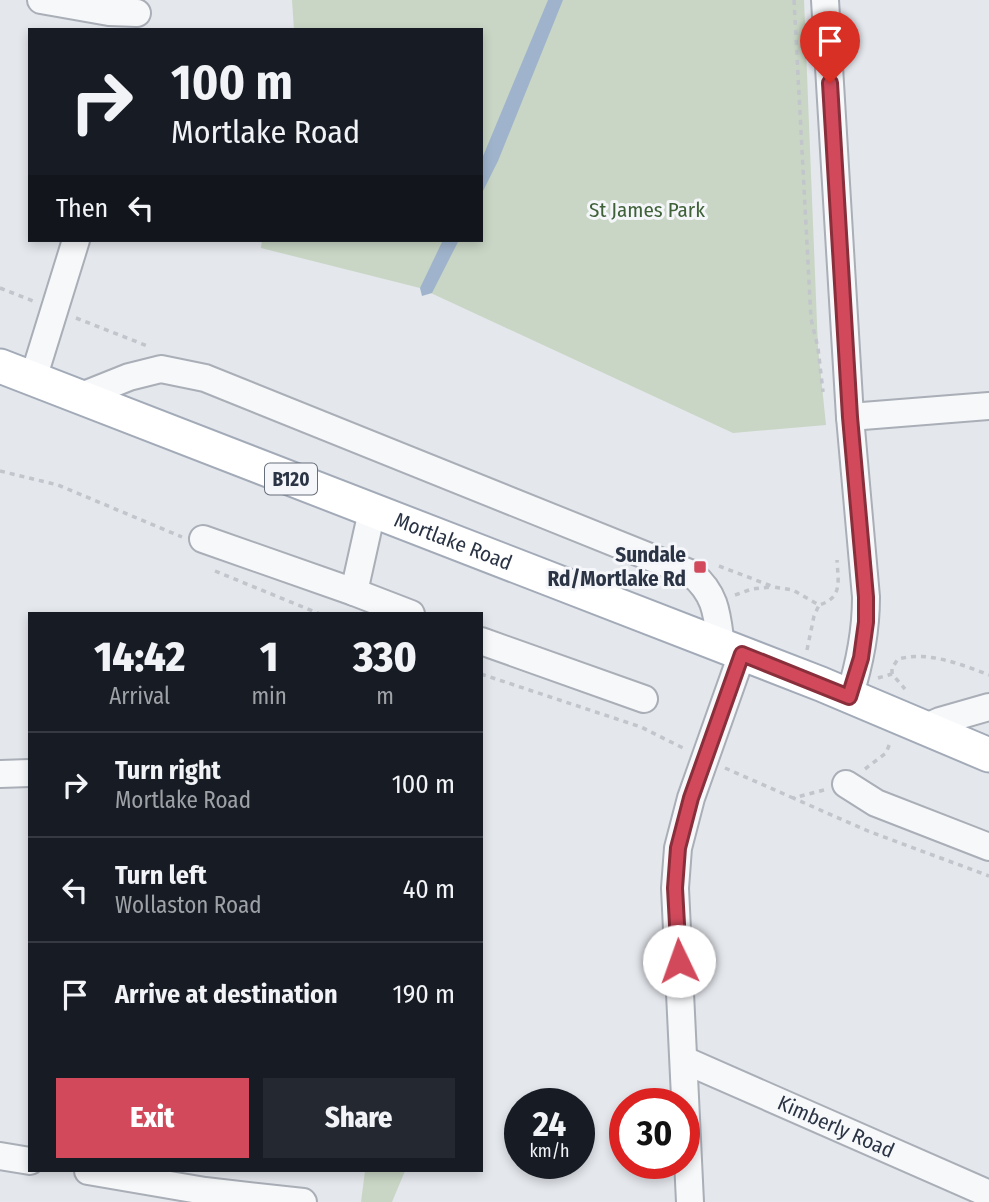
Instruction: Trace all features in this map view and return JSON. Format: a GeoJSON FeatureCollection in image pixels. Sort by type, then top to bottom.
{"type":"FeatureCollection","features":[{"type":"Feature","properties":{"kind":"main road","name":"Mortlake Road"},"geometry":{"type":"LineString","coordinates":[[0,366],[800,676],[853,684],[912,723],[989,755]]}},
{"type":"Feature","properties":{"kind":"street"},"geometry":{"type":"LineString","coordinates":[[41,0],[136,14]]}},
{"type":"Feature","properties":{"kind":"street"},"geometry":{"type":"LineString","coordinates":[[825,0],[850,417],[866,597],[864,638],[853,684]]}},
{"type":"Feature","properties":{"kind":"street"},"geometry":{"type":"LineString","coordinates":[[33,379],[75,242]]}},
{"type":"Feature","properties":{"kind":"street"},"geometry":{"type":"LineString","coordinates":[[79,397],[129,377],[161,369],[205,378],[692,574],[704,584],[714,602],[732,650],[705,759],[678,848],[675,888],[690,1202]]}},
{"type":"Feature","properties":{"kind":"street"},"geometry":{"type":"LineString","coordinates":[[850,417],[989,406]]}},
{"type":"Feature","properties":{"kind":"street","name":"Mortlake Road"},"geometry":{"type":"LineString","coordinates":[[354,592],[372,511]]}},
{"type":"Feature","properties":{"kind":"street"},"geometry":{"type":"LineString","coordinates":[[196,540],[406,612]]}},
{"type":"Feature","properties":{"kind":"street"},"geometry":{"type":"LineString","coordinates":[[483,641],[644,699]]}},
{"type":"Feature","properties":{"kind":"street"},"geometry":{"type":"LineString","coordinates":[[912,723],[940,720],[989,707]]}},
{"type":"Feature","properties":{"kind":"street"},"geometry":{"type":"LineString","coordinates":[[0,774],[28,773]]}},
{"type":"Feature","properties":{"kind":"street"},"geometry":{"type":"LineString","coordinates":[[846,784],[876,803],[989,847]]}},
{"type":"Feature","properties":{"kind":"street","name":"Kimberly Road"},"geometry":{"type":"LineString","coordinates":[[684,1060],[974,1194]]}},
{"type":"Feature","properties":{"kind":"street"},"geometry":{"type":"LineString","coordinates":[[0,1156],[28,1161]]}},
{"type":"Feature","properties":{"kind":"street"},"geometry":{"type":"LineString","coordinates":[[93,1172],[206,1197],[303,1202]]}},
{"type":"Feature","properties":{"kind":"path"},"geometry":{"type":"LineString","coordinates":[[794,0],[811,319],[818,348],[824,399]]}},
{"type":"Feature","properties":{"kind":"path"},"geometry":{"type":"LineString","coordinates":[[0,471],[58,485],[196,540]]}},
{"type":"Feature","properties":{"kind":"path"},"geometry":{"type":"LineString","coordinates":[[714,602],[752,589],[774,587],[793,590],[819,605],[830,602],[836,594],[838,583],[836,556]]}},
{"type":"Feature","properties":{"kind":"path"},"geometry":{"type":"LineString","coordinates":[[212,569],[315,612]]}},
{"type":"Feature","properties":{"kind":"path"},"geometry":{"type":"LineString","coordinates":[[800,676],[819,605]]}},
{"type":"Feature","properties":{"kind":"path"},"geometry":{"type":"LineString","coordinates":[[793,799],[846,784],[886,753],[912,723],[910,695],[892,674],[892,668],[898,659],[921,656],[941,659],[989,675]]}},
{"type":"Feature","properties":{"kind":"path"},"geometry":{"type":"LineString","coordinates":[[853,684],[892,674]]}},
{"type":"Feature","properties":{"kind":"path"},"geometry":{"type":"LineString","coordinates":[[483,675],[641,727],[793,799],[868,831],[989,876]]}},
{"type":"Feature","properties":{"kind":"green space","name":"St James Park"},"geometry":{"type":"Polygon","coordinates":[[[292,0],[804,0],[818,348],[826,425],[733,433],[420,288],[261,248],[262,242],[483,242],[483,28],[294,28],[292,0]]]}},
{"type":"Feature","properties":{"kind":"green space"},"geometry":{"type":"Polygon","coordinates":[[[365,1172],[405,1172],[392,1202],[361,1202],[365,1172]]]}},
{"type":"Feature","properties":{"kind":"water"},"geometry":{"type":"Polygon","coordinates":[[[548,0],[563,0],[498,161],[483,191],[483,156],[548,0]]]}},
{"type":"Feature","properties":{"kind":"water"},"geometry":{"type":"Polygon","coordinates":[[[442,242],[458,242],[432,293],[422,296],[420,288],[442,242]]]}},
{"type":"Feature","properties":{"kind":"place","name":"Sundale Rd/Mortlake Rd"},"geometry":{"type":"Point","coordinates":[700,567]}},
{"type":"Feature","properties":{"kind":"route"},"geometry":{"type":"LineString","coordinates":[[679,961],[675,888],[678,848],[691,798],[742,654],[849,697],[861,658],[866,597],[850,417],[830,83]]}}]}
